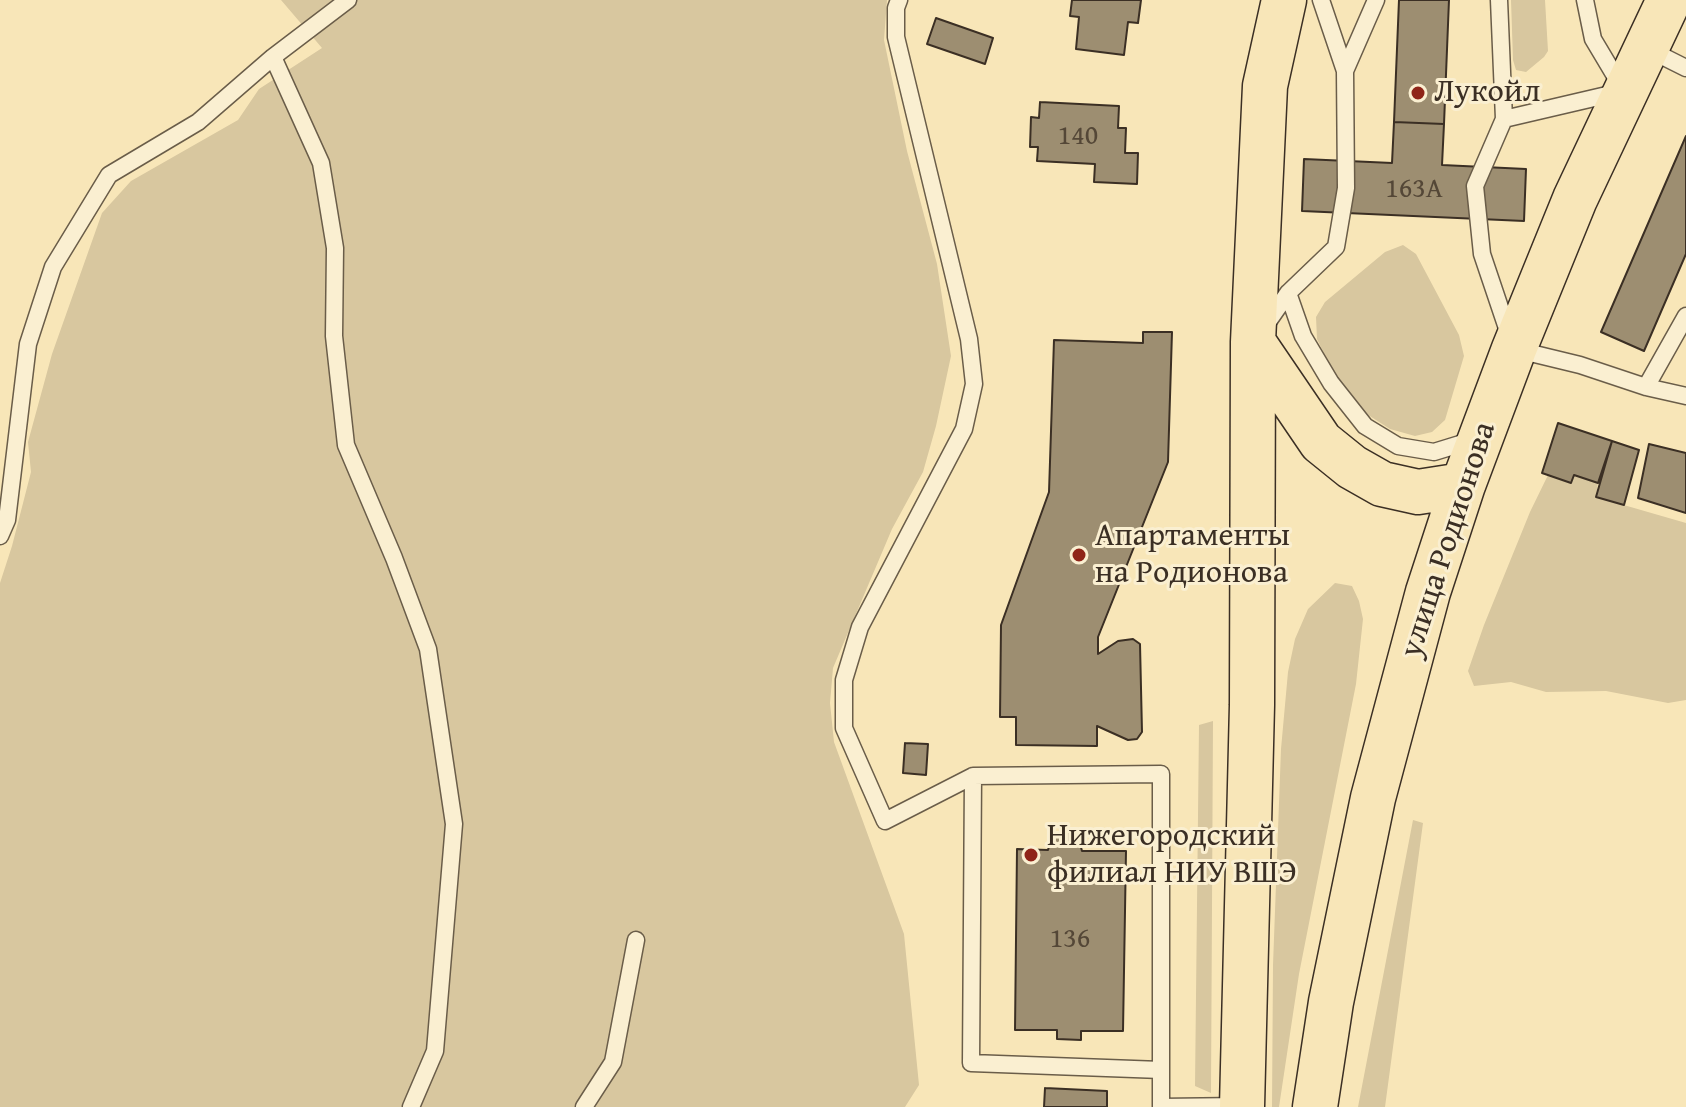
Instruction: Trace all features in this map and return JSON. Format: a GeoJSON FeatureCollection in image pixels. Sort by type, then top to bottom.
{"type":"FeatureCollection","features":[{"type":"Feature","properties":{"kind":"main road"},"geometry":{"type":"LineString","coordinates":[[1242,1107],[1252,705],[1253,342],[1265,86],[1284,0]]}},
{"type":"Feature","properties":{"kind":"main road","name":"улица Родионова"},"geometry":{"type":"LineString","coordinates":[[1315,1107],[1331,1002],[1373,798],[1428,592],[1479,438],[1575,199],[1669,0]]}},
{"type":"Feature","properties":{"kind":"main road"},"geometry":{"type":"LineString","coordinates":[[1253,342],[1321,442],[1352,467],[1382,484],[1418,492],[1463,485]]}},
{"type":"Feature","properties":{"kind":"lane"},"geometry":{"type":"LineString","coordinates":[[0,536],[7,520],[28,344],[53,267],[109,175],[198,122],[273,57],[348,0]]}},
{"type":"Feature","properties":{"kind":"lane"},"geometry":{"type":"LineString","coordinates":[[899,0],[896,37],[969,339],[974,384],[964,429],[860,627],[844,680],[844,728],[885,821],[973,776],[1161,774],[1161,1106],[1242,1107]]}},
{"type":"Feature","properties":{"kind":"lane"},"geometry":{"type":"LineString","coordinates":[[1253,342],[1288,293],[1336,247],[1346,188],[1345,71],[1321,0]]}},
{"type":"Feature","properties":{"kind":"lane"},"geometry":{"type":"LineString","coordinates":[[1345,71],[1376,0]]}},
{"type":"Feature","properties":{"kind":"lane"},"geometry":{"type":"LineString","coordinates":[[1499,0],[1504,119],[1475,186],[1482,254],[1514,349],[1686,396]]}},
{"type":"Feature","properties":{"kind":"lane"},"geometry":{"type":"LineString","coordinates":[[1504,119],[1624,91],[1593,39],[1585,0]]}},
{"type":"Feature","properties":{"kind":"lane"},"geometry":{"type":"LineString","coordinates":[[1646,48],[1686,68]]}},
{"type":"Feature","properties":{"kind":"lane"},"geometry":{"type":"LineString","coordinates":[[273,57],[321,163],[335,248],[334,336],[346,445],[428,649],[454,824],[435,1051],[411,1107]]}},
{"type":"Feature","properties":{"kind":"lane"},"geometry":{"type":"LineString","coordinates":[[1288,293],[1303,336],[1331,383],[1365,426],[1398,446],[1434,452],[1479,438]]}},
{"type":"Feature","properties":{"kind":"lane"},"geometry":{"type":"LineString","coordinates":[[1646,387],[1686,316]]}},
{"type":"Feature","properties":{"kind":"lane"},"geometry":{"type":"LineString","coordinates":[[973,776],[971,1063],[1161,1070]]}},
{"type":"Feature","properties":{"kind":"lane"},"geometry":{"type":"LineString","coordinates":[[584,1107],[613,1062],[636,940]]}},
{"type":"Feature","properties":{"kind":"shaded area"},"geometry":{"type":"Polygon","coordinates":[[[281,0],[887,0],[884,40],[907,151],[937,264],[951,356],[923,472],[892,529],[833,668],[830,703],[834,742],[904,934],[919,1085],[905,1107],[0,1107],[0,583],[31,472],[28,442],[52,354],[102,213],[131,181],[238,120],[259,89],[322,48],[281,0]]]}},
{"type":"Feature","properties":{"kind":"shaded area"},"geometry":{"type":"Polygon","coordinates":[[[1511,0],[1545,0],[1548,51],[1526,72],[1516,70],[1513,60],[1511,0]]]}},
{"type":"Feature","properties":{"kind":"shaded area"},"geometry":{"type":"Polygon","coordinates":[[[1403,245],[1416,254],[1459,335],[1464,356],[1445,420],[1432,432],[1415,436],[1390,429],[1362,411],[1339,384],[1317,339],[1316,317],[1325,302],[1385,252],[1403,245]]]}},
{"type":"Feature","properties":{"kind":"shaded area"},"geometry":{"type":"Polygon","coordinates":[[[1548,475],[1574,475],[1598,483],[1596,497],[1686,523],[1686,700],[1668,703],[1606,691],[1546,692],[1511,682],[1474,686],[1468,671],[1484,625],[1548,475]]]}},
{"type":"Feature","properties":{"kind":"shaded area"},"geometry":{"type":"Polygon","coordinates":[[[1335,583],[1352,586],[1363,619],[1356,684],[1299,974],[1279,1107],[1272,1107],[1273,965],[1281,749],[1288,672],[1295,639],[1308,609],[1335,583]]]}},
{"type":"Feature","properties":{"kind":"shaded area"},"geometry":{"type":"Polygon","coordinates":[[[1213,721],[1211,1093],[1195,1086],[1199,725],[1213,721]]]}},
{"type":"Feature","properties":{"kind":"shaded area"},"geometry":{"type":"Polygon","coordinates":[[[1413,820],[1423,823],[1385,1107],[1358,1107],[1413,820]]]}},
{"type":"Feature","properties":{"kind":"building"},"geometry":{"type":"Polygon","coordinates":[[[1072,0],[1141,0],[1138,23],[1128,22],[1124,55],[1076,49],[1079,17],[1070,16],[1072,0]]]}},
{"type":"Feature","properties":{"kind":"building"},"geometry":{"type":"Polygon","coordinates":[[[1399,0],[1449,0],[1444,124],[1394,122],[1399,0]]]}},
{"type":"Feature","properties":{"kind":"building"},"geometry":{"type":"Polygon","coordinates":[[[936,18],[993,38],[985,64],[927,44],[936,18]]]}},
{"type":"Feature","properties":{"kind":"building"},"geometry":{"type":"Polygon","coordinates":[[[1040,102],[1119,106],[1118,128],[1126,128],[1125,153],[1138,153],[1137,184],[1094,182],[1095,164],[1037,161],[1038,147],[1030,147],[1031,117],[1039,118],[1040,102]]]}},
{"type":"Feature","properties":{"kind":"building"},"geometry":{"type":"Polygon","coordinates":[[[1394,122],[1444,124],[1442,165],[1526,169],[1524,221],[1302,211],[1304,159],[1392,163],[1394,122]]]}},
{"type":"Feature","properties":{"kind":"building"},"geometry":{"type":"Polygon","coordinates":[[[1686,136],[1686,254],[1644,351],[1601,332],[1686,136]]]}},
{"type":"Feature","properties":{"kind":"building","name":"Апартаменты на Родионова"},"geometry":{"type":"Polygon","coordinates":[[[1143,332],[1172,332],[1168,462],[1098,637],[1098,654],[1118,641],[1133,639],[1140,644],[1142,732],[1137,739],[1128,740],[1097,726],[1097,746],[1016,745],[1016,717],[1000,717],[1001,625],[1049,492],[1054,340],[1143,343],[1143,332]]]}},
{"type":"Feature","properties":{"kind":"building"},"geometry":{"type":"Polygon","coordinates":[[[1558,423],[1612,441],[1598,483],[1574,475],[1571,483],[1542,473],[1558,423]]]}},
{"type":"Feature","properties":{"kind":"building"},"geometry":{"type":"Polygon","coordinates":[[[1612,441],[1639,450],[1624,505],[1596,497],[1612,441]]]}},
{"type":"Feature","properties":{"kind":"building"},"geometry":{"type":"Polygon","coordinates":[[[1649,444],[1686,453],[1686,513],[1638,498],[1649,444]]]}},
{"type":"Feature","properties":{"kind":"building"},"geometry":{"type":"Polygon","coordinates":[[[905,743],[928,744],[926,775],[903,773],[905,743]]]}},
{"type":"Feature","properties":{"kind":"building"},"geometry":{"type":"Polygon","coordinates":[[[1066,831],[1079,840],[1082,851],[1126,851],[1123,1031],[1081,1031],[1081,1040],[1057,1039],[1057,1030],[1015,1030],[1017,849],[1048,850],[1051,839],[1066,831]]]}},
{"type":"Feature","properties":{"kind":"building"},"geometry":{"type":"Polygon","coordinates":[[[1045,1088],[1107,1091],[1107,1107],[1044,1107],[1045,1088]]]}},
{"type":"Feature","properties":{"kind":"place","name":"Лукойл"},"geometry":{"type":"Point","coordinates":[1418,93]}},
{"type":"Feature","properties":{"kind":"place","name":"Апартаменты на Родионова"},"geometry":{"type":"Point","coordinates":[1079,555]}},
{"type":"Feature","properties":{"kind":"place","name":"Нижегородский филиал НИУ ВШЭ"},"geometry":{"type":"Point","coordinates":[1031,855]}}]}
